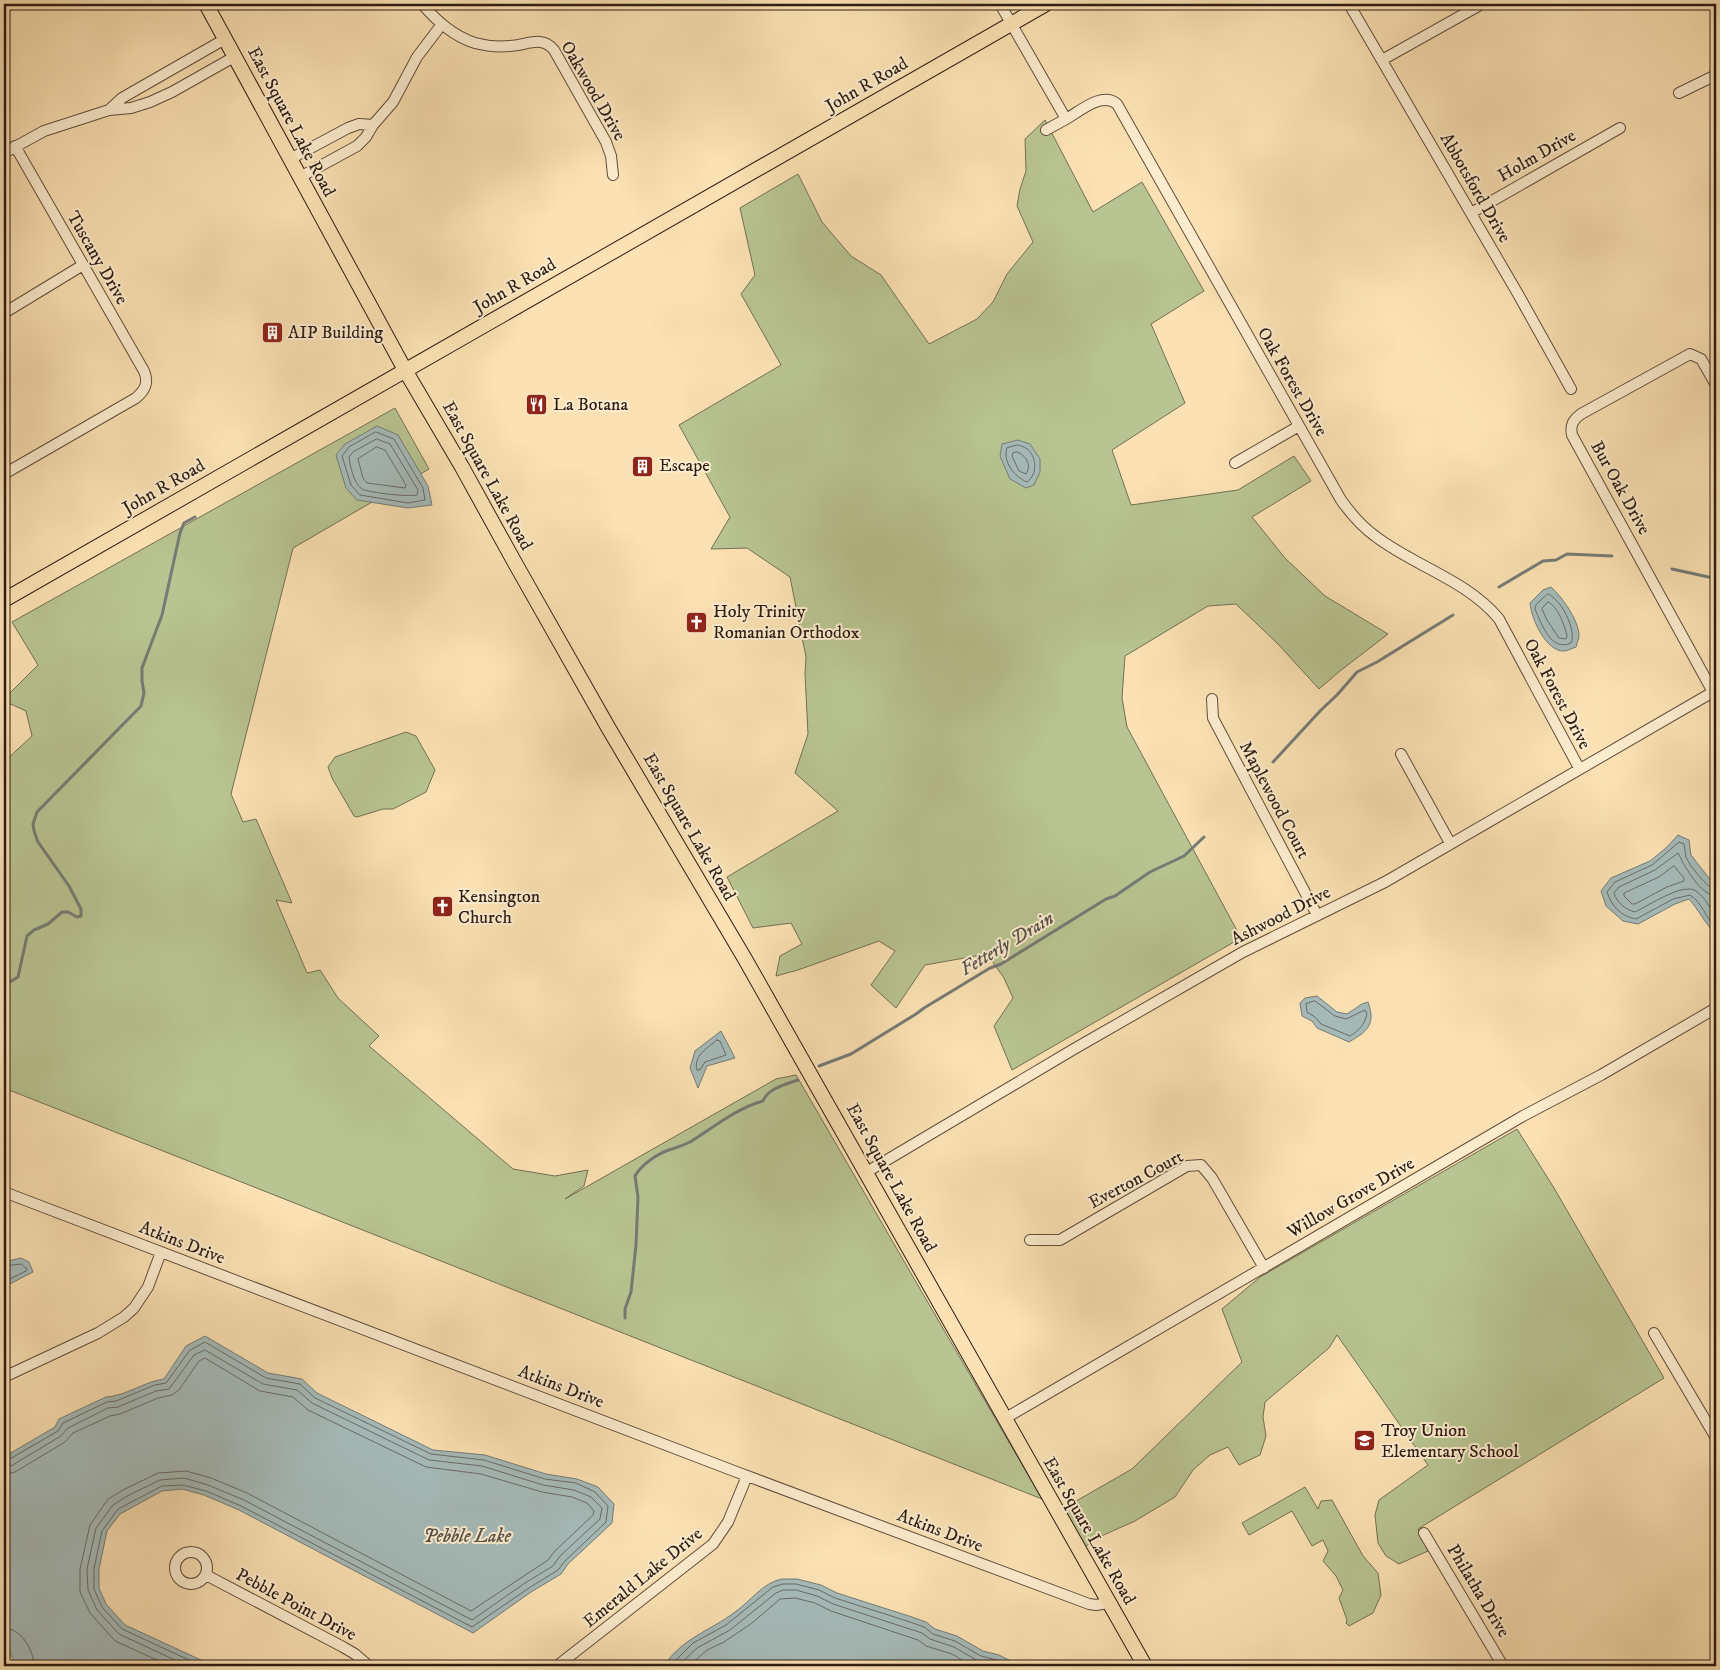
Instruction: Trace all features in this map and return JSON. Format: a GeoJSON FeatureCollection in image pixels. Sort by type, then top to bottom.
{"type":"FeatureCollection","features":[{"type":"Feature","properties":{"kind":"main road","name":"East Square Lake Road"},"geometry":{"type":"LineString","coordinates":[[206,4],[405,370],[610,729],[745,958],[1145,1666]]}},
{"type":"Feature","properties":{"kind":"main road","name":"John R Road"},"geometry":{"type":"LineString","coordinates":[[4,600],[1046,4]]}},
{"type":"Feature","properties":{"kind":"street","name":"Oakwood Drive"},"geometry":{"type":"LineString","coordinates":[[422,4],[442,24],[460,37],[485,45],[513,46],[540,41],[549,44],[606,142],[611,156],[613,175]]}},
{"type":"Feature","properties":{"kind":"street"},"geometry":{"type":"LineString","coordinates":[[1000,4],[1066,120]]}},
{"type":"Feature","properties":{"kind":"street","name":"Abbotsford Drive"},"geometry":{"type":"LineString","coordinates":[[1349,4],[1571,389]]}},
{"type":"Feature","properties":{"kind":"street"},"geometry":{"type":"LineString","coordinates":[[1382,60],[1482,4]]}},
{"type":"Feature","properties":{"kind":"street"},"geometry":{"type":"LineString","coordinates":[[300,178],[357,146],[366,138],[373,125],[393,102],[417,57],[442,24]]}},
{"type":"Feature","properties":{"kind":"street"},"geometry":{"type":"LineString","coordinates":[[109,110],[122,98],[225,39]]}},
{"type":"Feature","properties":{"kind":"street"},"geometry":{"type":"LineString","coordinates":[[4,153],[44,131],[109,110],[131,108],[150,102],[172,92],[234,57]]}},
{"type":"Feature","properties":{"kind":"street"},"geometry":{"type":"LineString","coordinates":[[1679,94],[1716,75]]}},
{"type":"Feature","properties":{"kind":"street","name":"Oak Forest Drive"},"geometry":{"type":"LineString","coordinates":[[1046,130],[1101,100],[1109,99],[1116,104],[1341,500],[1358,523],[1376,538],[1473,595],[1492,611],[1499,619],[1579,768]]}},
{"type":"Feature","properties":{"kind":"street"},"geometry":{"type":"LineString","coordinates":[[290,159],[348,128],[358,124],[373,125]]}},
{"type":"Feature","properties":{"kind":"street","name":"Holm Drive"},"geometry":{"type":"LineString","coordinates":[[1471,213],[1620,128]]}},
{"type":"Feature","properties":{"kind":"street","name":"Tuscany Drive"},"geometry":{"type":"LineString","coordinates":[[4,474],[136,398],[146,387],[144,371],[15,146]]}},
{"type":"Feature","properties":{"kind":"street"},"geometry":{"type":"LineString","coordinates":[[4,313],[83,265]]}},
{"type":"Feature","properties":{"kind":"street","name":"Bur Oak Drive"},"geometry":{"type":"LineString","coordinates":[[1713,692],[1572,435],[1571,428],[1572,423],[1582,414],[1686,355],[1696,356],[1705,364],[1716,386]]}},
{"type":"Feature","properties":{"kind":"street"},"geometry":{"type":"LineString","coordinates":[[1235,464],[1299,426]]}},
{"type":"Feature","properties":{"kind":"street","name":"Ashwood Drive"},"geometry":{"type":"LineString","coordinates":[[865,1173],[1074,1049],[1235,957],[1385,882],[1713,692]]}},
{"type":"Feature","properties":{"kind":"street","name":"Maplewood Court"},"geometry":{"type":"LineString","coordinates":[[1212,699],[1212,718],[1316,915]]}},
{"type":"Feature","properties":{"kind":"street"},"geometry":{"type":"LineString","coordinates":[[1401,754],[1450,843]]}},
{"type":"Feature","properties":{"kind":"street","name":"Willow Grove Drive"},"geometry":{"type":"LineString","coordinates":[[1004,1419],[1523,1116],[1596,1078],[1716,1008]]}},
{"type":"Feature","properties":{"kind":"street","name":"Everton Court"},"geometry":{"type":"LineString","coordinates":[[1030,1240],[1060,1240],[1187,1166],[1201,1165],[1212,1178],[1264,1268]]}},
{"type":"Feature","properties":{"kind":"street","name":"Atkins Drive"},"geometry":{"type":"LineString","coordinates":[[4,1192],[747,1476],[1089,1604],[1108,1603]]}},
{"type":"Feature","properties":{"kind":"street"},"geometry":{"type":"LineString","coordinates":[[4,1377],[98,1333],[124,1317],[134,1308],[148,1287],[161,1252]]}},
{"type":"Feature","properties":{"kind":"street"},"geometry":{"type":"LineString","coordinates":[[1654,1333],[1716,1438]]}},
{"type":"Feature","properties":{"kind":"street","name":"Emerald Lake Drive"},"geometry":{"type":"LineString","coordinates":[[557,1666],[713,1544],[728,1522],[747,1476]]}},
{"type":"Feature","properties":{"kind":"street","name":"Philatha Drive"},"geometry":{"type":"LineString","coordinates":[[1424,1533],[1503,1666]]}},
{"type":"Feature","properties":{"kind":"street","name":"Pebble Point Drive"},"geometry":{"type":"LineString","coordinates":[[206,1575],[343,1647],[370,1666]]}},
{"type":"Feature","properties":{"kind":"green space"},"geometry":{"type":"Polygon","coordinates":[[[1045,120],[1093,212],[1142,182],[1204,291],[1151,324],[1185,403],[1112,450],[1131,505],[1238,490],[1294,456],[1311,481],[1252,517],[1285,558],[1325,596],[1388,634],[1319,689],[1278,644],[1236,604],[1208,606],[1125,656],[1122,698],[1127,727],[1241,938],[1012,1070],[994,1026],[1013,998],[1004,978],[987,954],[925,965],[896,1008],[871,985],[895,951],[879,941],[776,976],[780,956],[802,944],[791,923],[753,928],[727,877],[838,811],[795,773],[808,734],[806,657],[790,577],[747,548],[711,549],[730,517],[679,425],[781,365],[741,294],[755,275],[740,208],[798,174],[822,222],[851,256],[881,275],[929,344],[977,319],[993,302],[1007,274],[1033,242],[1017,206],[1026,171],[1025,139],[1045,120]]]}},
{"type":"Feature","properties":{"kind":"green space"},"geometry":{"type":"Polygon","coordinates":[[[395,408],[429,469],[293,548],[231,794],[243,822],[256,819],[292,903],[276,900],[307,973],[320,970],[338,998],[379,1036],[369,1046],[513,1169],[555,1176],[588,1170],[584,1186],[565,1199],[776,1079],[796,1075],[1042,1499],[4,1088],[4,762],[32,736],[26,711],[4,701],[4,699],[38,665],[12,622],[395,408]]]}},
{"type":"Feature","properties":{"kind":"green space"},"geometry":{"type":"Polygon","coordinates":[[[406,732],[416,736],[435,770],[426,792],[393,809],[383,809],[357,817],[354,816],[332,778],[328,767],[335,757],[406,732]]]}},
{"type":"Feature","properties":{"kind":"green space"},"geometry":{"type":"Polygon","coordinates":[[[1517,1129],[1554,1188],[1664,1378],[1418,1529],[1428,1551],[1399,1564],[1386,1556],[1378,1543],[1375,1515],[1379,1500],[1428,1465],[1337,1335],[1329,1348],[1265,1402],[1263,1417],[1266,1436],[1260,1455],[1239,1465],[1228,1447],[1210,1455],[1193,1470],[1175,1497],[1135,1521],[1099,1537],[1085,1547],[1064,1508],[1132,1469],[1242,1362],[1222,1309],[1260,1277],[1517,1129]]]}},
{"type":"Feature","properties":{"kind":"green space"},"geometry":{"type":"Polygon","coordinates":[[[1305,1487],[1318,1509],[1321,1501],[1332,1500],[1363,1556],[1378,1573],[1381,1595],[1373,1613],[1349,1626],[1346,1623],[1347,1620],[1339,1598],[1343,1590],[1336,1576],[1323,1561],[1328,1551],[1323,1540],[1312,1546],[1292,1511],[1249,1535],[1242,1523],[1305,1487]]]}},
{"type":"Feature","properties":{"kind":"water"},"geometry":{"type":"Polygon","coordinates":[[[377,426],[398,435],[428,486],[432,505],[408,508],[357,500],[346,488],[336,455],[345,444],[377,426]]]}},
{"type":"Feature","properties":{"kind":"water"},"geometry":{"type":"Polygon","coordinates":[[[1018,440],[1030,444],[1040,459],[1040,472],[1034,485],[1026,488],[1010,479],[1000,456],[1002,444],[1018,440]]]}},
{"type":"Feature","properties":{"kind":"water"},"geometry":{"type":"Polygon","coordinates":[[[1551,587],[1569,609],[1578,629],[1579,636],[1576,647],[1567,651],[1557,650],[1551,646],[1536,625],[1531,609],[1530,603],[1543,590],[1551,587]]]}},
{"type":"Feature","properties":{"kind":"water"},"geometry":{"type":"Polygon","coordinates":[[[1678,835],[1689,840],[1691,855],[1716,887],[1716,934],[1689,899],[1675,904],[1638,924],[1623,921],[1606,906],[1601,891],[1611,878],[1650,861],[1678,835]]]}},
{"type":"Feature","properties":{"kind":"water"},"geometry":{"type":"Polygon","coordinates":[[[1317,996],[1337,1012],[1347,1014],[1368,1002],[1371,1016],[1369,1026],[1349,1042],[1317,1028],[1312,1021],[1302,1016],[1300,1003],[1305,998],[1317,996]]]}},
{"type":"Feature","properties":{"kind":"water"},"geometry":{"type":"Polygon","coordinates":[[[721,1031],[735,1058],[707,1066],[698,1088],[690,1068],[695,1051],[721,1031]]]}},
{"type":"Feature","properties":{"kind":"water"},"geometry":{"type":"Polygon","coordinates":[[[21,1258],[29,1262],[33,1272],[4,1287],[4,1262],[21,1258]]]}},
{"type":"Feature","properties":{"kind":"water","name":"Pebble Lake"},"geometry":{"type":"Polygon","coordinates":[[[205,1336],[268,1373],[302,1379],[317,1393],[433,1450],[485,1455],[546,1474],[577,1479],[598,1487],[614,1504],[612,1523],[568,1564],[561,1574],[531,1592],[473,1633],[239,1510],[204,1495],[182,1489],[162,1491],[120,1514],[107,1531],[99,1569],[99,1588],[106,1604],[125,1625],[214,1666],[17,1666],[4,1643],[4,1457],[55,1427],[59,1419],[106,1397],[121,1394],[164,1379],[186,1346],[205,1336]]]}},
{"type":"Feature","properties":{"kind":"water"},"geometry":{"type":"Polygon","coordinates":[[[782,1579],[797,1579],[821,1585],[837,1593],[926,1622],[935,1629],[957,1636],[983,1651],[999,1655],[1021,1666],[664,1666],[679,1648],[726,1619],[768,1584],[782,1579]]]}},
{"type":"Feature","properties":{"kind":"waterway"},"geometry":{"type":"LineString","coordinates":[[4,988],[18,977],[27,936],[34,930],[48,924],[62,912],[68,912],[77,917],[81,916],[81,909],[69,886],[38,842],[33,824],[37,812],[141,706],[144,693],[142,668],[162,615],[180,533],[184,523],[195,517]]}},
{"type":"Feature","properties":{"kind":"waterway"},"geometry":{"type":"LineString","coordinates":[[1499,587],[1543,561],[1556,560],[1567,554],[1612,556]]}},
{"type":"Feature","properties":{"kind":"waterway"},"geometry":{"type":"LineString","coordinates":[[1672,569],[1713,578]]}},
{"type":"Feature","properties":{"kind":"waterway","name":"Fetterly Drain"},"geometry":{"type":"LineString","coordinates":[[1273,762],[1357,672],[1377,662],[1453,615]]}},
{"type":"Feature","properties":{"kind":"waterway","name":"Fetterly Drain"},"geometry":{"type":"LineString","coordinates":[[819,1066],[851,1054],[990,968],[1001,964],[1106,899],[1115,896],[1150,872],[1184,856],[1204,837]]}},
{"type":"Feature","properties":{"kind":"waterway","name":"Fetterly Drain"},"geometry":{"type":"LineString","coordinates":[[625,1318],[625,1309],[631,1292],[636,1245],[638,1197],[635,1176],[646,1163],[656,1156],[690,1142],[734,1114],[763,1101],[773,1090],[798,1080]]}},
{"type":"Feature","properties":{"kind":"place","name":"AIP Building"},"geometry":{"type":"Point","coordinates":[272,333]}},
{"type":"Feature","properties":{"kind":"place","name":"La Botana"},"geometry":{"type":"Point","coordinates":[537,405]}},
{"type":"Feature","properties":{"kind":"place","name":"Escape"},"geometry":{"type":"Point","coordinates":[643,466]}},
{"type":"Feature","properties":{"kind":"place","name":"Holy Trinity Romanian Orthodox"},"geometry":{"type":"Point","coordinates":[697,622]}},
{"type":"Feature","properties":{"kind":"place","name":"Kensington Church"},"geometry":{"type":"Point","coordinates":[442,907]}},
{"type":"Feature","properties":{"kind":"place","name":"Troy Union Elementary School"},"geometry":{"type":"Point","coordinates":[1365,1441]}}]}
